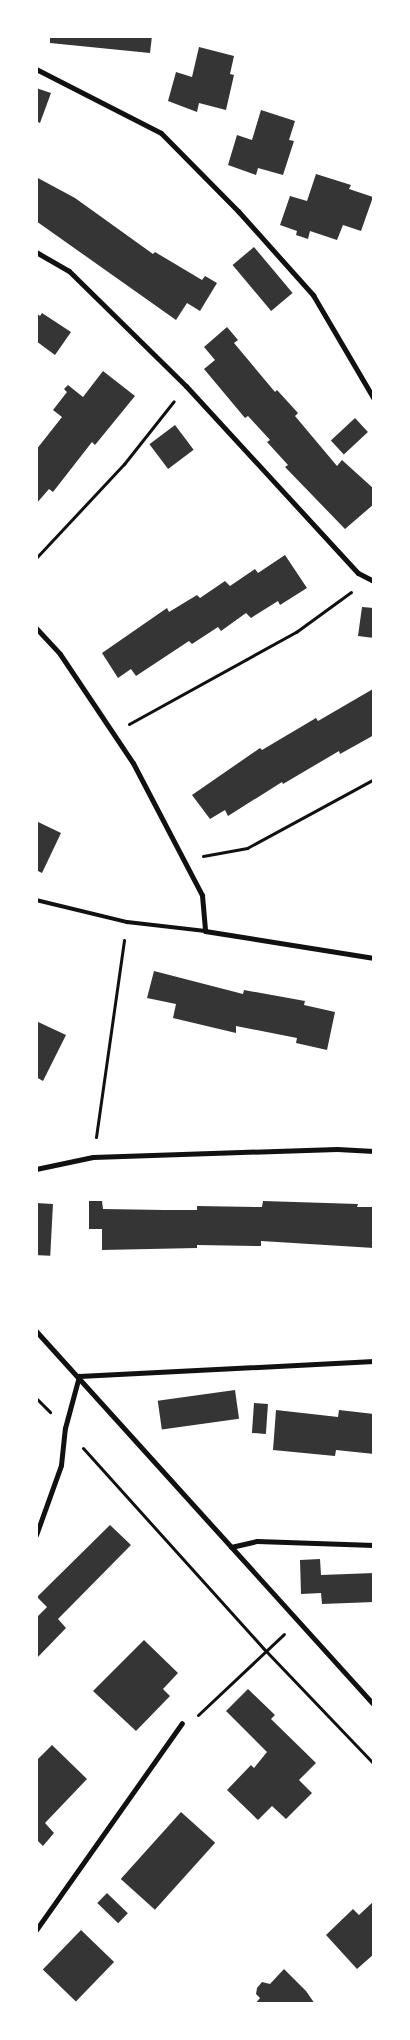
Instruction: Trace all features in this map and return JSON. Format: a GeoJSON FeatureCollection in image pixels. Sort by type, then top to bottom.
{"type":"FeatureCollection","features":[{"type":"Feature","properties":{"kind":"street"},"geometry":{"type":"LineString","coordinates":[[36,69],[161,133],[238,211],[313,295],[374,399]]}},
{"type":"Feature","properties":{"kind":"street"},"geometry":{"type":"LineString","coordinates":[[36,252],[69,272],[186,386],[358,573],[374,581]]}},
{"type":"Feature","properties":{"kind":"street"},"geometry":{"type":"LineString","coordinates":[[36,628],[60,654],[134,763],[202,895],[205,931],[374,958]]}},
{"type":"Feature","properties":{"kind":"street"},"geometry":{"type":"LineString","coordinates":[[36,1169],[93,1157],[337,1149],[374,1151]]}},
{"type":"Feature","properties":{"kind":"street"},"geometry":{"type":"LineString","coordinates":[[36,1331],[79,1376],[296,1621],[374,1705]]}},
{"type":"Feature","properties":{"kind":"street"},"geometry":{"type":"LineString","coordinates":[[79,1376],[374,1361]]}},
{"type":"Feature","properties":{"kind":"street"},"geometry":{"type":"LineString","coordinates":[[36,1535],[61,1465],[65,1428],[79,1376]]}},
{"type":"Feature","properties":{"kind":"street"},"geometry":{"type":"LineString","coordinates":[[230,1547],[257,1541],[374,1545]]}},
{"type":"Feature","properties":{"kind":"street"},"geometry":{"type":"LineString","coordinates":[[36,1930],[182,1723]]}},
{"type":"Feature","properties":{"kind":"lane"},"geometry":{"type":"LineString","coordinates":[[36,900],[127,922],[205,931]]}},
{"type":"Feature","properties":{"kind":"path"},"geometry":{"type":"LineString","coordinates":[[36,558],[124,464],[173,402]]}},
{"type":"Feature","properties":{"kind":"path"},"geometry":{"type":"LineString","coordinates":[[113,733],[296,632],[348,596]]}},
{"type":"Feature","properties":{"kind":"path"},"geometry":{"type":"LineString","coordinates":[[198,856],[247,848],[374,778]]}},
{"type":"Feature","properties":{"kind":"path"},"geometry":{"type":"LineString","coordinates":[[93,1157],[127,922]]}},
{"type":"Feature","properties":{"kind":"path"},"geometry":{"type":"LineString","coordinates":[[65,1428],[266,1651],[374,1764]]}},
{"type":"Feature","properties":{"kind":"path"},"geometry":{"type":"LineString","coordinates":[[182,1723],[202,1713],[296,1621]]}},
{"type":"Feature","properties":{"kind":"building"},"geometry":{"type":"Polygon","coordinates":[[[50,36],[152,36],[150,53],[50,43],[50,36]]]}},
{"type":"Feature","properties":{"kind":"building"},"geometry":{"type":"Polygon","coordinates":[[[199,47],[234,56],[230,74],[234,75],[226,110],[199,103],[197,112],[168,101],[176,72],[192,77],[199,47]]]}},
{"type":"Feature","properties":{"kind":"building"},"geometry":{"type":"Polygon","coordinates":[[[36,88],[51,93],[40,123],[36,121],[36,88]]]}},
{"type":"Feature","properties":{"kind":"building"},"geometry":{"type":"Polygon","coordinates":[[[261,110],[295,121],[289,140],[294,141],[283,175],[258,168],[256,175],[228,165],[237,135],[252,140],[261,110]]]}},
{"type":"Feature","properties":{"kind":"building"},"geometry":{"type":"Polygon","coordinates":[[[316,174],[351,185],[349,189],[373,197],[361,231],[343,225],[337,240],[310,231],[308,239],[296,235],[297,231],[280,225],[290,196],[307,201],[316,174]]]}},
{"type":"Feature","properties":{"kind":"building"},"geometry":{"type":"Polygon","coordinates":[[[36,177],[75,198],[153,254],[155,252],[202,280],[205,276],[217,283],[200,311],[187,303],[176,320],[36,221],[36,177]]]}},
{"type":"Feature","properties":{"kind":"building"},"geometry":{"type":"Polygon","coordinates":[[[254,247],[293,293],[271,311],[233,265],[254,247]]]}},
{"type":"Feature","properties":{"kind":"building"},"geometry":{"type":"Polygon","coordinates":[[[36,313],[40,316],[42,313],[71,332],[55,355],[36,341],[36,313]]]}},
{"type":"Feature","properties":{"kind":"building"},"geometry":{"type":"Polygon","coordinates":[[[227,327],[238,340],[234,343],[275,392],[277,390],[298,413],[295,416],[337,466],[342,460],[374,489],[374,504],[345,529],[285,467],[288,465],[267,442],[270,440],[248,416],[245,418],[204,369],[215,360],[204,347],[227,327]]]}},
{"type":"Feature","properties":{"kind":"building"},"geometry":{"type":"Polygon","coordinates":[[[103,371],[135,396],[95,445],[92,442],[53,492],[49,489],[36,504],[36,450],[62,417],[53,410],[67,392],[64,389],[68,385],[83,397],[103,371]]]}},
{"type":"Feature","properties":{"kind":"building"},"geometry":{"type":"Polygon","coordinates":[[[355,418],[368,432],[344,454],[331,441],[355,418]]]}},
{"type":"Feature","properties":{"kind":"building"},"geometry":{"type":"Polygon","coordinates":[[[175,425],[194,450],[168,469],[149,444],[175,425]]]}},
{"type":"Feature","properties":{"kind":"building"},"geometry":{"type":"Polygon","coordinates":[[[285,555],[307,588],[280,605],[278,601],[251,618],[246,613],[221,631],[218,627],[192,644],[189,641],[136,676],[131,669],[118,678],[102,653],[167,608],[169,612],[197,595],[200,598],[225,581],[230,586],[255,569],[258,573],[285,555]]]}},
{"type":"Feature","properties":{"kind":"building"},"geometry":{"type":"Polygon","coordinates":[[[362,607],[374,608],[374,638],[358,636],[362,607]]]}},
{"type":"Feature","properties":{"kind":"building"},"geometry":{"type":"Polygon","coordinates":[[[373,689],[374,735],[340,754],[339,751],[283,784],[282,782],[228,816],[225,810],[210,819],[192,795],[260,748],[262,750],[316,718],[318,721],[373,689]]]}},
{"type":"Feature","properties":{"kind":"building"},"geometry":{"type":"Polygon","coordinates":[[[36,821],[61,833],[42,873],[36,870],[36,821]]]}},
{"type":"Feature","properties":{"kind":"building"},"geometry":{"type":"Polygon","coordinates":[[[154,971],[243,994],[244,990],[305,1001],[304,1005],[335,1012],[327,1050],[296,1043],[297,1038],[236,1026],[236,1033],[173,1018],[176,1004],[147,998],[154,971]]]}},
{"type":"Feature","properties":{"kind":"building"},"geometry":{"type":"Polygon","coordinates":[[[36,1021],[66,1035],[43,1081],[36,1077],[36,1021]]]}},
{"type":"Feature","properties":{"kind":"building"},"geometry":{"type":"Polygon","coordinates":[[[89,1201],[102,1201],[103,1209],[165,1210],[197,1210],[197,1206],[262,1207],[263,1201],[358,1204],[357,1207],[374,1207],[374,1248],[261,1241],[261,1246],[197,1245],[197,1248],[102,1250],[102,1229],[89,1229],[89,1201]]]}},
{"type":"Feature","properties":{"kind":"building"},"geometry":{"type":"Polygon","coordinates":[[[36,1203],[53,1204],[50,1256],[36,1255],[36,1203]]]}},
{"type":"Feature","properties":{"kind":"building"},"geometry":{"type":"Polygon","coordinates":[[[235,1390],[239,1419],[162,1430],[158,1401],[235,1390]]]}},
{"type":"Feature","properties":{"kind":"building"},"geometry":{"type":"Polygon","coordinates":[[[254,1403],[268,1404],[266,1434],[252,1433],[254,1403]]]}},
{"type":"Feature","properties":{"kind":"building"},"geometry":{"type":"Polygon","coordinates":[[[276,1410],[338,1417],[339,1410],[374,1414],[374,1454],[336,1450],[335,1456],[273,1450],[276,1410]]]}},
{"type":"Feature","properties":{"kind":"building"},"geometry":{"type":"Polygon","coordinates":[[[110,1525],[131,1545],[58,1619],[66,1628],[36,1659],[36,1618],[47,1607],[37,1597],[110,1525]]]}},
{"type":"Feature","properties":{"kind":"building"},"geometry":{"type":"Polygon","coordinates":[[[320,1559],[321,1575],[374,1573],[374,1602],[322,1604],[321,1593],[301,1594],[300,1560],[320,1559]]]}},
{"type":"Feature","properties":{"kind":"building"},"geometry":{"type":"Polygon","coordinates":[[[144,1640],[178,1673],[163,1689],[170,1696],[136,1731],[93,1691],[144,1640]]]}},
{"type":"Feature","properties":{"kind":"building"},"geometry":{"type":"Polygon","coordinates":[[[248,1689],[275,1715],[271,1719],[316,1763],[299,1780],[312,1793],[286,1819],[272,1806],[258,1820],[227,1790],[251,1765],[254,1768],[267,1752],[226,1711],[248,1689]]]}},
{"type":"Feature","properties":{"kind":"building"},"geometry":{"type":"Polygon","coordinates":[[[52,1745],[87,1779],[45,1823],[54,1833],[43,1846],[36,1839],[36,1761],[52,1745]]]}},
{"type":"Feature","properties":{"kind":"building"},"geometry":{"type":"Polygon","coordinates":[[[181,1812],[215,1843],[155,1910],[121,1879],[181,1812]]]}},
{"type":"Feature","properties":{"kind":"building"},"geometry":{"type":"Polygon","coordinates":[[[107,1893],[128,1913],[118,1923],[97,1903],[107,1893]]]}},
{"type":"Feature","properties":{"kind":"building"},"geometry":{"type":"Polygon","coordinates":[[[374,1901],[374,1954],[357,1969],[326,1935],[353,1909],[359,1915],[374,1901]]]}},
{"type":"Feature","properties":{"kind":"building"},"geometry":{"type":"Polygon","coordinates":[[[81,1930],[114,1962],[76,2002],[43,1970],[81,1930]]]}},
{"type":"Feature","properties":{"kind":"building"},"geometry":{"type":"Polygon","coordinates":[[[284,1969],[306,1991],[315,2004],[255,2004],[260,1998],[256,1994],[257,1988],[262,1982],[270,1984],[284,1969]]]}}]}
